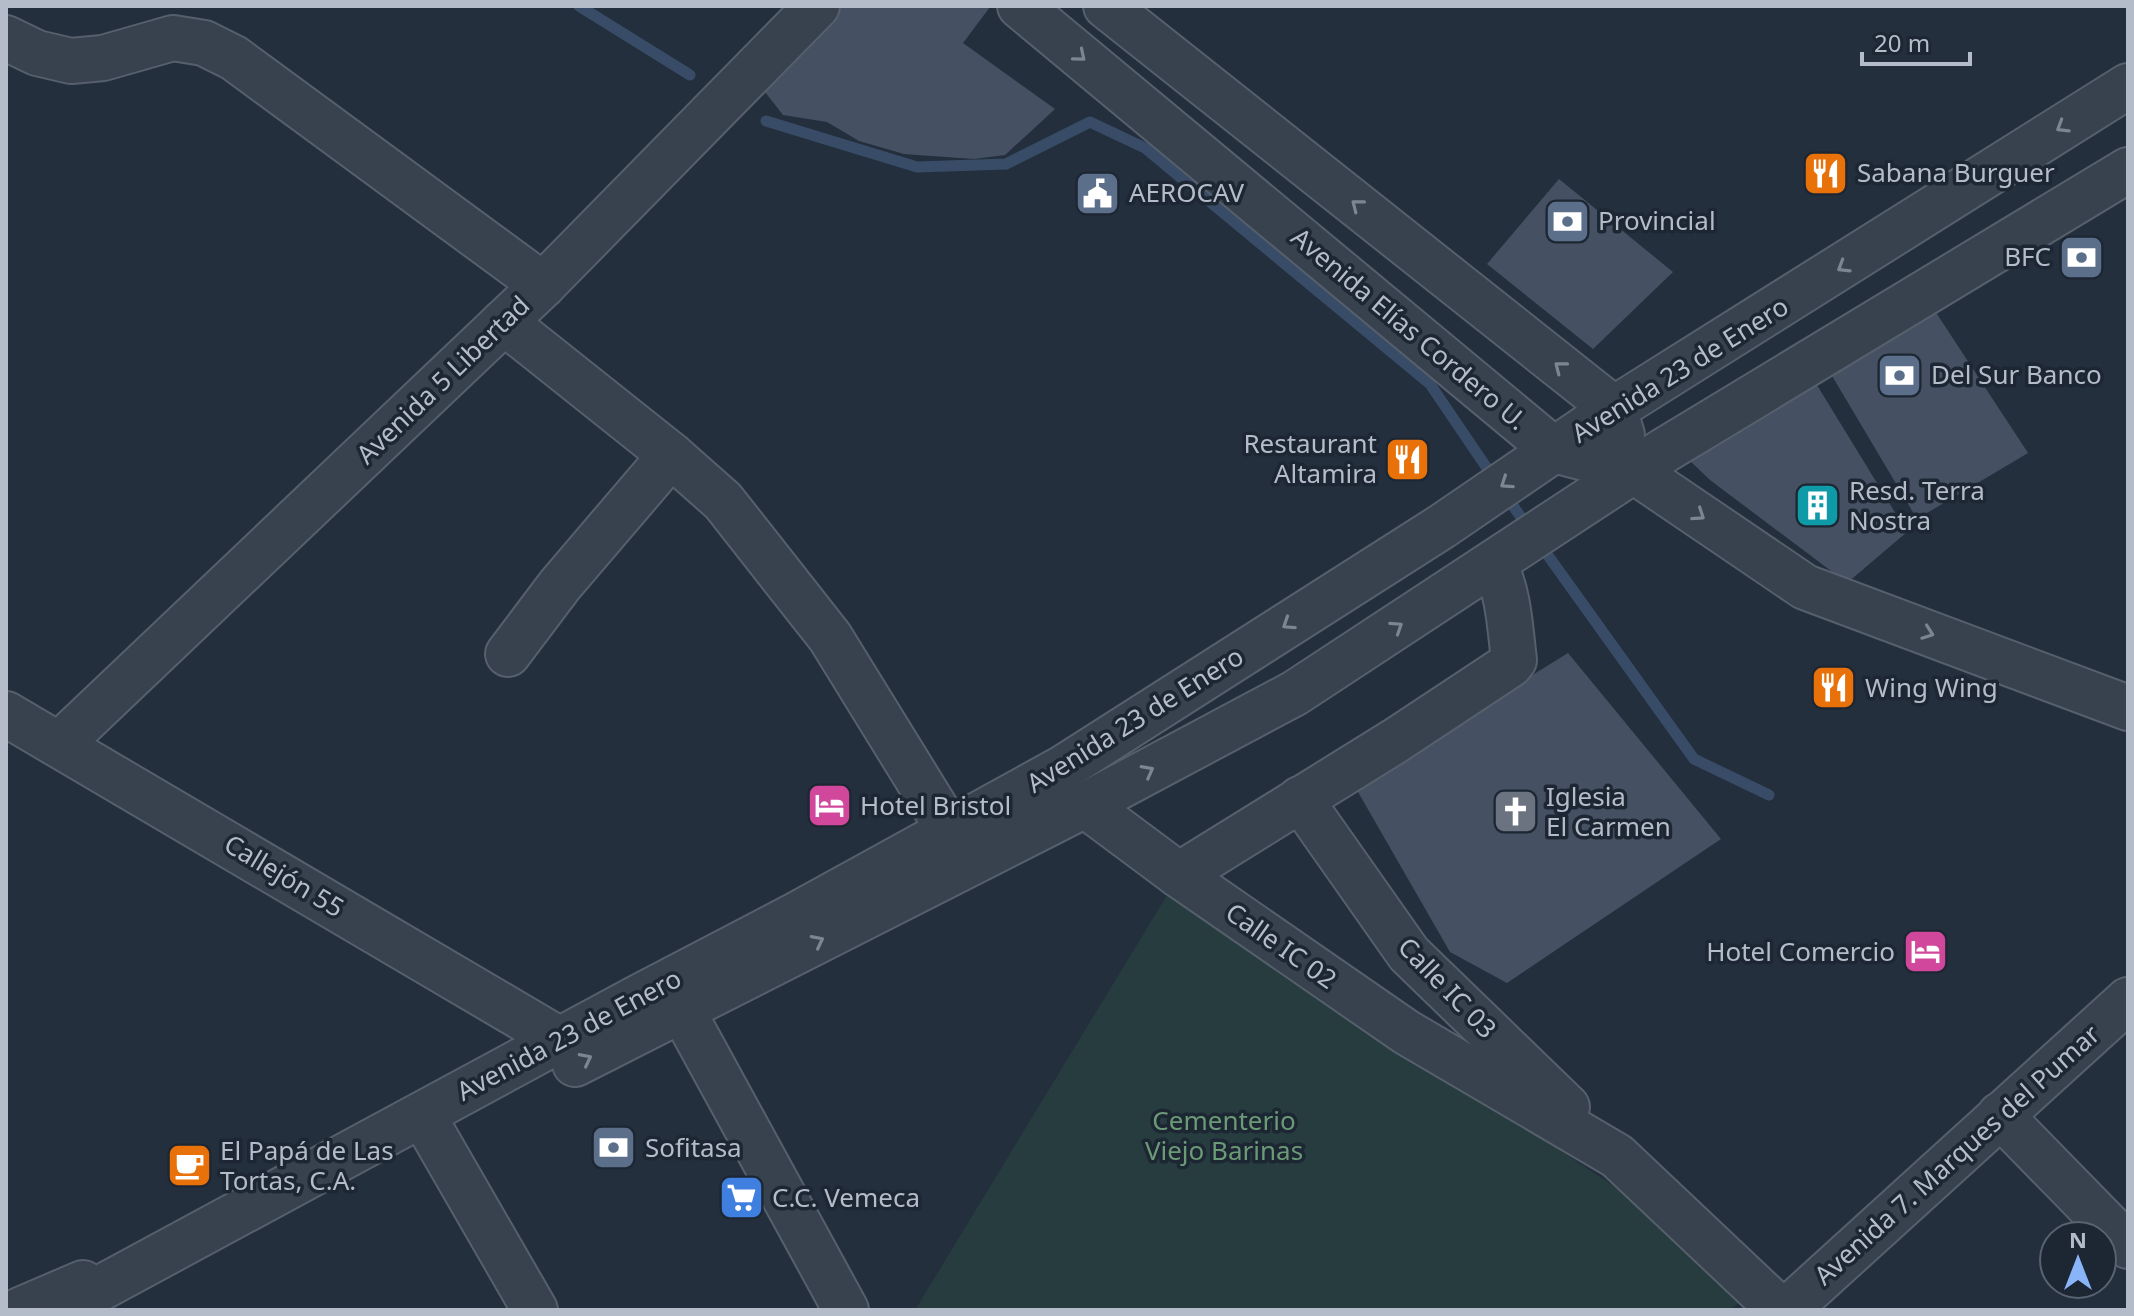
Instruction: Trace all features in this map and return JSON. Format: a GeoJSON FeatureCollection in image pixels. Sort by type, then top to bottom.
{"type":"FeatureCollection","features":[{"type":"Feature","properties":{"kind":"street","name":"Avenida 5 Libertad"},"geometry":{"type":"LineString","coordinates":[[60,744],[543,285],[817,6]]}},
{"type":"Feature","properties":{"kind":"street","name":"Avenida Elías Cordero U."},"geometry":{"type":"LineString","coordinates":[[1020,6],[1554,450],[1634,471],[1805,587],[2128,708]]}},
{"type":"Feature","properties":{"kind":"street"},"geometry":{"type":"LineString","coordinates":[[1106,6],[1614,409],[1634,471]]}},
{"type":"Feature","properties":{"kind":"street"},"geometry":{"type":"LineString","coordinates":[[6,38],[37,53],[71,61],[103,58],[173,38],[204,43],[234,58],[543,285]]}},
{"type":"Feature","properties":{"kind":"street","name":"Avenida 23 de Enero"},"geometry":{"type":"LineString","coordinates":[[216,1237],[560,1040],[1063,768],[1441,527],[1614,409],[2128,86]]}},
{"type":"Feature","properties":{"kind":"street","name":"Avenida 23 de Enero"},"geometry":{"type":"LineString","coordinates":[[75,1308],[216,1237],[434,1135],[682,1010],[1085,805],[1295,693],[1665,450],[2128,170]]}},
{"type":"Feature","properties":{"kind":"street"},"geometry":{"type":"LineString","coordinates":[[504,322],[671,455],[723,501],[830,637],[949,830]]}},
{"type":"Feature","properties":{"kind":"street"},"geometry":{"type":"LineString","coordinates":[[508,654],[560,585],[671,455]]}},
{"type":"Feature","properties":{"kind":"street"},"geometry":{"type":"LineString","coordinates":[[1179,875],[1395,741],[1510,665],[1514,660],[1507,608],[1500,575],[1494,564]]}},
{"type":"Feature","properties":{"kind":"street","name":"Callejón 55"},"geometry":{"type":"LineString","coordinates":[[6,714],[560,1040]]}},
{"type":"Feature","properties":{"kind":"street","name":"Calle IC 03"},"geometry":{"type":"LineString","coordinates":[[1300,799],[1409,954],[1617,1156]]}},
{"type":"Feature","properties":{"kind":"street","name":"Calle IC 02"},"geometry":{"type":"LineString","coordinates":[[1085,805],[1179,875],[1406,1032],[1617,1156],[1780,1310]]}},
{"type":"Feature","properties":{"kind":"street","name":"Avenida 7. Marques del Pumar"},"geometry":{"type":"LineString","coordinates":[[1787,1310],[2128,1000]]}},
{"type":"Feature","properties":{"kind":"street"},"geometry":{"type":"LineString","coordinates":[[682,1010],[846,1310]]}},
{"type":"Feature","properties":{"kind":"street"},"geometry":{"type":"LineString","coordinates":[[2000,1115],[2128,1246]]}},
{"type":"Feature","properties":{"kind":"street"},"geometry":{"type":"LineString","coordinates":[[434,1135],[535,1310]]}},
{"type":"Feature","properties":{"kind":"street"},"geometry":{"type":"LineString","coordinates":[[20,1310],[216,1237]]}},
{"type":"Feature","properties":{"kind":"street"},"geometry":{"type":"LineString","coordinates":[[119,1310],[216,1237]]}},
{"type":"Feature","properties":{"kind":"green space","name":"Cementerio Viejo Barinas"},"geometry":{"type":"Polygon","coordinates":[[[1169,892],[1759,1282],[1731,1310],[915,1310],[1169,892]]]}},
{"type":"Feature","properties":{"kind":"building"},"geometry":{"type":"Polygon","coordinates":[[[840,6],[988,6],[963,43],[1055,109],[1005,155],[974,159],[904,154],[859,141],[827,122],[783,115],[765,92],[840,6]]]}},
{"type":"Feature","properties":{"kind":"building","name":"Provincial"},"geometry":{"type":"Polygon","coordinates":[[[1559,179],[1673,272],[1593,349],[1487,264],[1559,179]]]}},
{"type":"Feature","properties":{"kind":"building"},"geometry":{"type":"Polygon","coordinates":[[[1933,308],[2028,453],[1917,519],[1828,369],[1933,308]]]}},
{"type":"Feature","properties":{"kind":"building","name":"Resd. Terra Nostra"},"geometry":{"type":"Polygon","coordinates":[[[1812,377],[1907,532],[1847,583],[1710,480],[1687,458],[1812,377]]]}},
{"type":"Feature","properties":{"kind":"building","name":"Iglesia El Carmen"},"geometry":{"type":"Polygon","coordinates":[[[1568,653],[1721,839],[1507,983],[1450,952],[1354,785],[1568,653]]]}},
{"type":"Feature","properties":{"kind":"waterway"},"geometry":{"type":"LineString","coordinates":[[579,6],[690,75]]}},
{"type":"Feature","properties":{"kind":"waterway"},"geometry":{"type":"LineString","coordinates":[[766,121],[917,167],[1006,164],[1090,122],[1145,148],[1430,384],[1495,480]]}},
{"type":"Feature","properties":{"kind":"waterway"},"geometry":{"type":"LineString","coordinates":[[1505,494],[1529,529]]}},
{"type":"Feature","properties":{"kind":"waterway"},"geometry":{"type":"LineString","coordinates":[[1539,543],[1694,759],[1769,795]]}},
{"type":"Feature","properties":{"kind":"place","name":"Sabana Burguer"},"geometry":{"type":"Point","coordinates":[1826,173]}},
{"type":"Feature","properties":{"kind":"place","name":"AEROCAV"},"geometry":{"type":"Point","coordinates":[1098,193]}},
{"type":"Feature","properties":{"kind":"place","name":"Provincial"},"geometry":{"type":"Point","coordinates":[1567,221]}},
{"type":"Feature","properties":{"kind":"place","name":"BFC"},"geometry":{"type":"Point","coordinates":[2082,257]}},
{"type":"Feature","properties":{"kind":"place","name":"Del Sur Banco"},"geometry":{"type":"Point","coordinates":[1900,375]}},
{"type":"Feature","properties":{"kind":"place","name":"Restaurant Altamira"},"geometry":{"type":"Point","coordinates":[1408,459]}},
{"type":"Feature","properties":{"kind":"place","name":"Resd. Terra Nostra"},"geometry":{"type":"Point","coordinates":[1818,506]}},
{"type":"Feature","properties":{"kind":"place","name":"Wing Wing"},"geometry":{"type":"Point","coordinates":[1834,688]}},
{"type":"Feature","properties":{"kind":"place","name":"Hotel Bristol"},"geometry":{"type":"Point","coordinates":[829,806]}},
{"type":"Feature","properties":{"kind":"place","name":"Iglesia El Carmen"},"geometry":{"type":"Point","coordinates":[1515,812]}},
{"type":"Feature","properties":{"kind":"place","name":"Hotel Comercio"},"geometry":{"type":"Point","coordinates":[1926,952]}},
{"type":"Feature","properties":{"kind":"place","name":"Sofitasa"},"geometry":{"type":"Point","coordinates":[614,1148]}},
{"type":"Feature","properties":{"kind":"place","name":"El Papá de Las Tortas, C.A."},"geometry":{"type":"Point","coordinates":[189,1166]}},
{"type":"Feature","properties":{"kind":"place","name":"C.C. Vemeca"},"geometry":{"type":"Point","coordinates":[741,1198]}}]}
